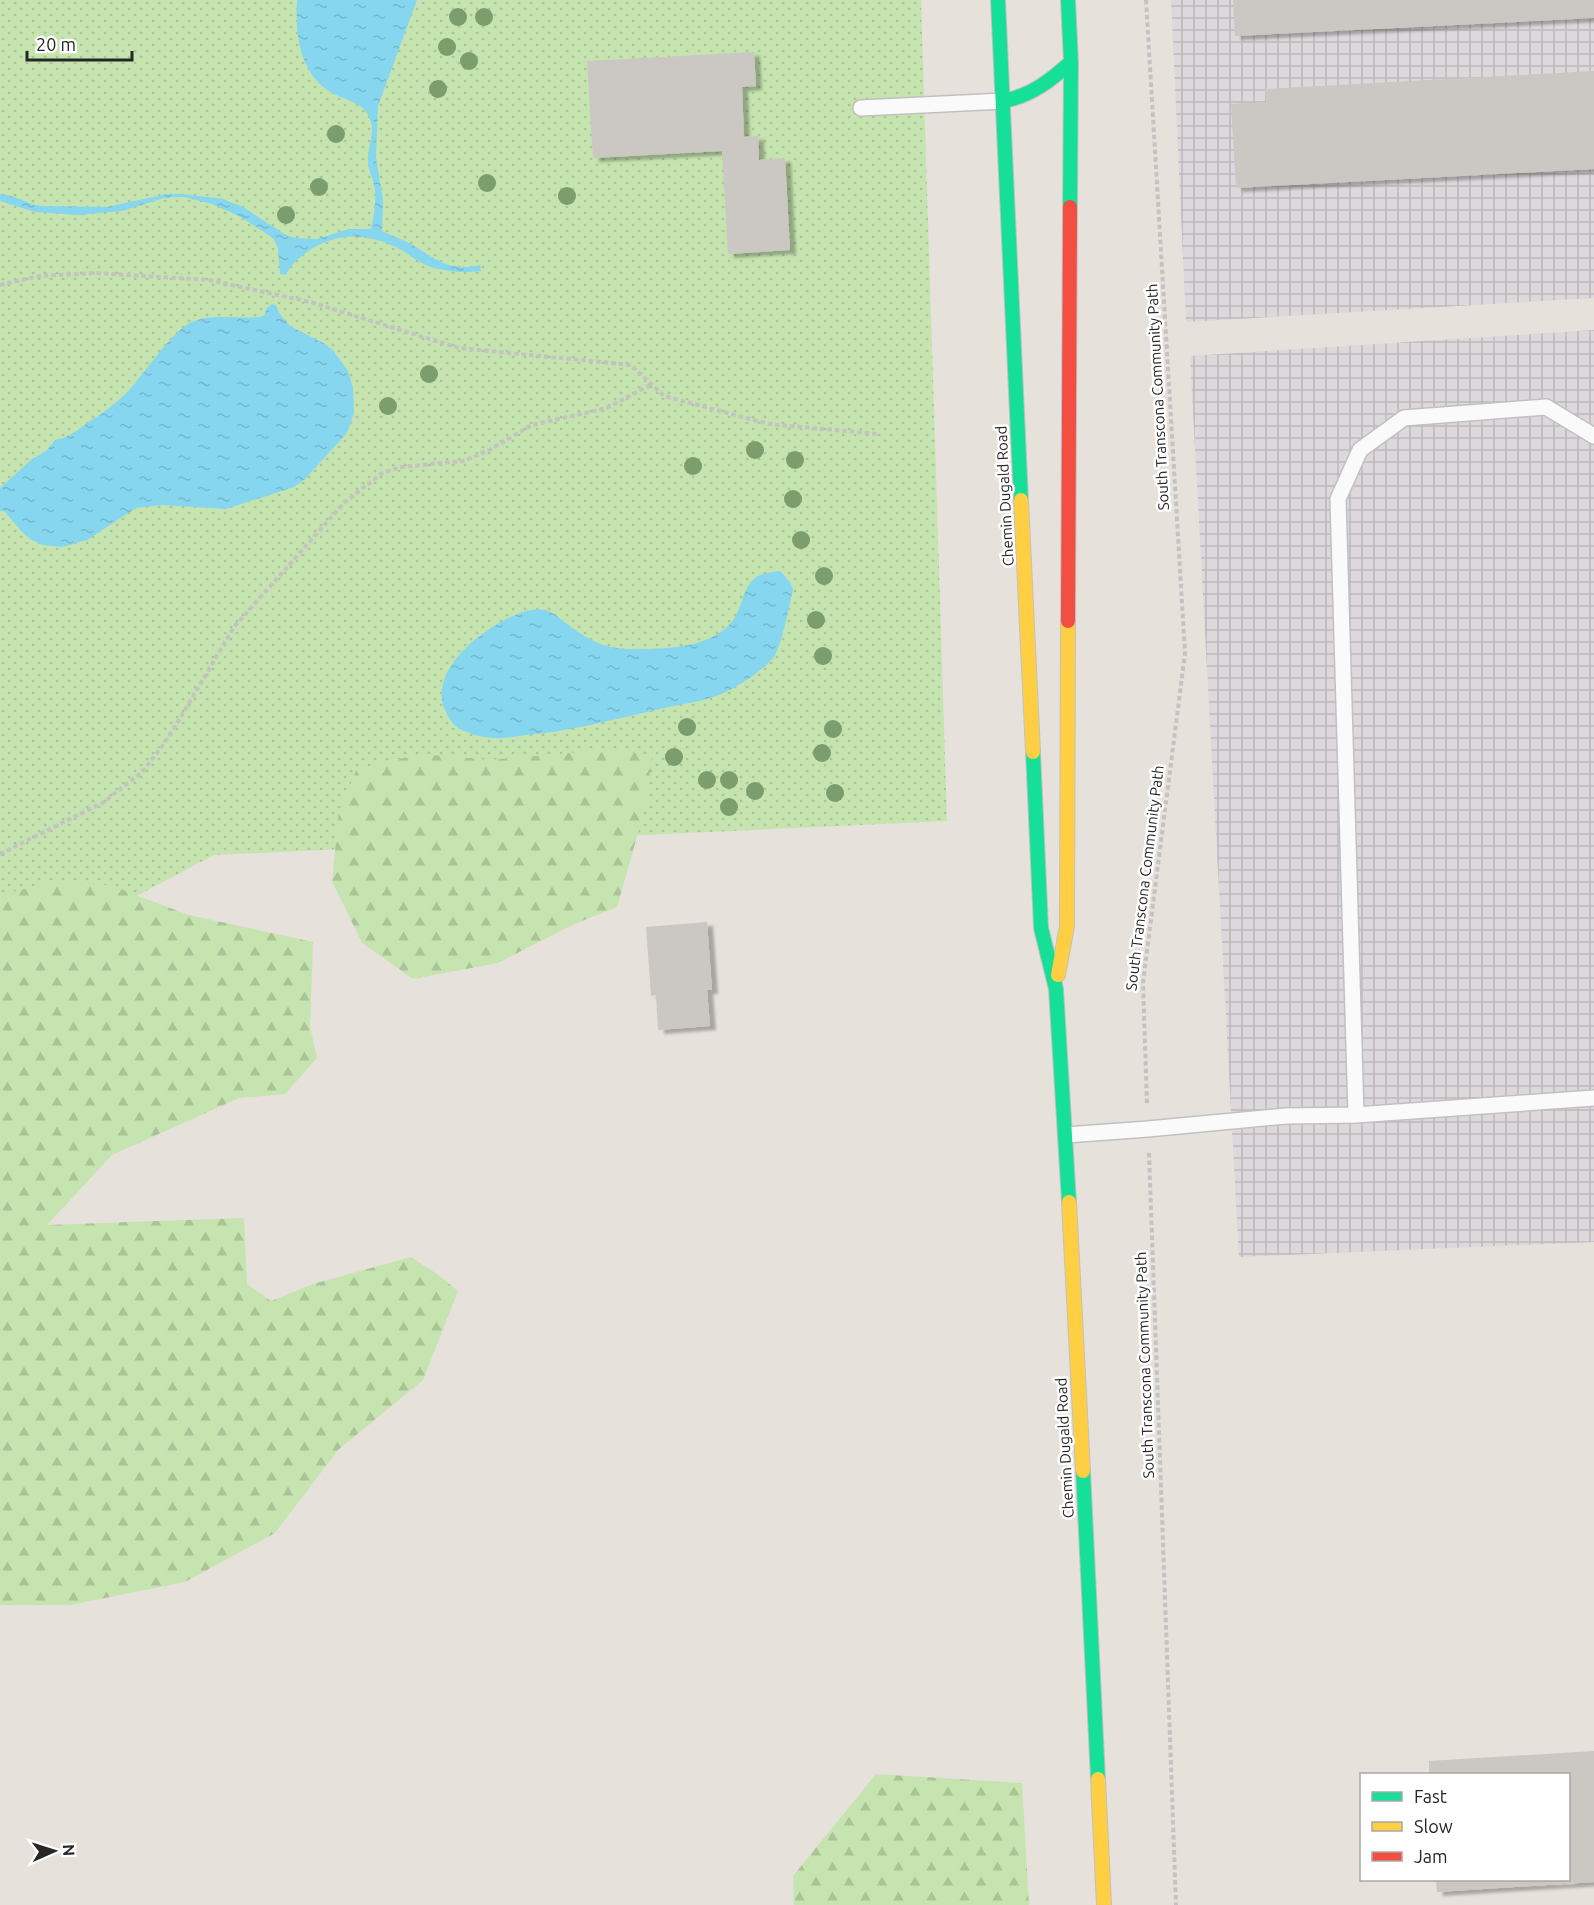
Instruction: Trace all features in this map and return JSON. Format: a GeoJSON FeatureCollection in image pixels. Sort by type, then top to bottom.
{"type":"FeatureCollection","features":[{"type":"Feature","properties":{"kind":"main road","name":"Chemin Dugald Road"},"geometry":{"type":"LineString","coordinates":[[998,0],[1041,928],[1056,989],[1066,1135],[1104,1905]]}},
{"type":"Feature","properties":{"kind":"main road","name":"Chemin Dugald Road"},"geometry":{"type":"LineString","coordinates":[[1056,989],[1067,926],[1071,62],[1068,0]]}},
{"type":"Feature","properties":{"kind":"main road"},"geometry":{"type":"LineString","coordinates":[[1004,101],[1018,99],[1041,89],[1071,62]]}},
{"type":"Feature","properties":{"kind":"lane"},"geometry":{"type":"LineString","coordinates":[[861,108],[1004,101]]}},
{"type":"Feature","properties":{"kind":"lane"},"geometry":{"type":"LineString","coordinates":[[1356,1115],[1338,499],[1360,450],[1404,418],[1546,407],[1594,436]]}},
{"type":"Feature","properties":{"kind":"lane"},"geometry":{"type":"LineString","coordinates":[[1066,1135],[1286,1116],[1356,1115],[1594,1098]]}},
{"type":"Feature","properties":{"kind":"path","name":"South Transcona Community Path"},"geometry":{"type":"LineString","coordinates":[[1146,0],[1185,653],[1143,983],[1176,1905]]}},
{"type":"Feature","properties":{"kind":"path"},"geometry":{"type":"LineString","coordinates":[[0,285],[39,276],[95,273],[209,280],[310,302],[459,348],[631,365],[664,396],[769,424],[878,434]]}},
{"type":"Feature","properties":{"kind":"path"},"geometry":{"type":"LineString","coordinates":[[0,854],[104,802],[142,772],[167,739],[234,627],[344,504],[382,473],[401,467],[464,461],[532,425],[607,408],[652,384]]}},
{"type":"Feature","properties":{"kind":"shaded area"},"geometry":{"type":"Polygon","coordinates":[[[1171,0],[1594,0],[1594,298],[1186,322],[1171,0]]]}},
{"type":"Feature","properties":{"kind":"shaded area"},"geometry":{"type":"Polygon","coordinates":[[[1594,330],[1594,1242],[1239,1257],[1190,356],[1594,330]]]}},
{"type":"Feature","properties":{"kind":"green space"},"geometry":{"type":"Polygon","coordinates":[[[0,0],[921,0],[947,821],[214,855],[0,968],[0,0]]]}},
{"type":"Feature","properties":{"kind":"green space"},"geometry":{"type":"Polygon","coordinates":[[[614,749],[652,756],[646,805],[617,907],[570,926],[498,963],[413,979],[362,943],[332,881],[339,811],[357,769],[421,754],[490,760],[614,749]]]}},
{"type":"Feature","properties":{"kind":"green space"},"geometry":{"type":"Polygon","coordinates":[[[52,882],[109,885],[189,915],[313,942],[310,1027],[317,1058],[285,1094],[239,1098],[112,1155],[47,1225],[244,1218],[247,1284],[271,1301],[313,1284],[411,1257],[458,1291],[423,1380],[338,1450],[275,1533],[185,1582],[70,1605],[0,1605],[0,895],[52,882]]]}},
{"type":"Feature","properties":{"kind":"green space"},"geometry":{"type":"Polygon","coordinates":[[[876,1774],[1022,1783],[1029,1905],[794,1905],[793,1876],[876,1774]]]}},
{"type":"Feature","properties":{"kind":"water"},"geometry":{"type":"Polygon","coordinates":[[[297,0],[417,0],[378,106],[376,158],[383,200],[382,231],[442,262],[459,267],[480,265],[481,271],[456,272],[437,269],[386,243],[369,238],[351,237],[337,238],[311,249],[296,261],[286,275],[280,274],[278,248],[273,238],[239,216],[212,204],[175,197],[164,198],[122,211],[78,215],[35,212],[0,201],[0,194],[40,206],[107,207],[167,194],[182,194],[223,199],[243,207],[286,235],[295,238],[317,239],[349,229],[371,229],[375,195],[368,156],[372,125],[367,113],[361,107],[324,88],[307,67],[302,55],[297,28],[297,0]]]}},
{"type":"Feature","properties":{"kind":"water"},"geometry":{"type":"Polygon","coordinates":[[[272,304],[276,305],[279,313],[290,326],[333,350],[348,371],[353,388],[354,413],[347,433],[305,479],[294,487],[226,509],[162,505],[136,508],[87,540],[62,547],[43,545],[32,540],[4,511],[0,511],[0,488],[31,460],[47,450],[55,440],[76,431],[120,399],[166,345],[188,324],[215,317],[264,316],[267,308],[272,304]]]}},
{"type":"Feature","properties":{"kind":"water"},"geometry":{"type":"Polygon","coordinates":[[[780,571],[793,589],[776,653],[768,663],[742,683],[714,697],[577,728],[503,738],[481,736],[460,729],[452,723],[444,708],[442,692],[445,677],[454,662],[480,636],[523,612],[538,609],[550,612],[587,637],[612,647],[648,649],[684,646],[720,633],[735,618],[748,587],[754,579],[763,574],[780,571]]]}},
{"type":"Feature","properties":{"kind":"building"},"geometry":{"type":"Polygon","coordinates":[[[1233,0],[1594,0],[1594,18],[1235,36],[1233,0]]]}},
{"type":"Feature","properties":{"kind":"building"},"geometry":{"type":"Polygon","coordinates":[[[754,52],[756,86],[742,87],[744,137],[758,136],[759,160],[785,158],[790,250],[728,254],[722,151],[593,158],[587,61],[754,52]]]}},
{"type":"Feature","properties":{"kind":"building"},"geometry":{"type":"Polygon","coordinates":[[[1594,71],[1594,169],[1236,188],[1231,104],[1266,102],[1265,89],[1594,71]]]}},
{"type":"Feature","properties":{"kind":"building"},"geometry":{"type":"Polygon","coordinates":[[[707,922],[712,990],[707,990],[710,1026],[658,1030],[656,995],[651,996],[646,927],[707,922]]]}},
{"type":"Feature","properties":{"kind":"building"},"geometry":{"type":"Polygon","coordinates":[[[1594,1751],[1594,1882],[1437,1892],[1436,1881],[1570,1881],[1570,1773],[1429,1773],[1429,1761],[1594,1751]]]}},
{"type":"Feature","properties":{"kind":"traffic: fast"},"geometry":{"type":"LineString","coordinates":[[998,0],[1021,500]]}},
{"type":"Feature","properties":{"kind":"traffic: fast"},"geometry":{"type":"LineString","coordinates":[[1068,0],[1071,62],[1070,207]]}},
{"type":"Feature","properties":{"kind":"traffic: fast"},"geometry":{"type":"LineString","coordinates":[[1004,101],[1040,86],[1071,62]]}},
{"type":"Feature","properties":{"kind":"traffic: fast"},"geometry":{"type":"LineString","coordinates":[[1033,752],[1041,928],[1056,989],[1069,1202]]}},
{"type":"Feature","properties":{"kind":"traffic: fast"},"geometry":{"type":"LineString","coordinates":[[1083,1471],[1098,1779]]}},
{"type":"Feature","properties":{"kind":"traffic: slow"},"geometry":{"type":"LineString","coordinates":[[1021,500],[1033,752]]}},
{"type":"Feature","properties":{"kind":"traffic: slow"},"geometry":{"type":"LineString","coordinates":[[1058,975],[1067,926],[1068,621]]}},
{"type":"Feature","properties":{"kind":"traffic: slow"},"geometry":{"type":"LineString","coordinates":[[1069,1202],[1083,1471]]}},
{"type":"Feature","properties":{"kind":"traffic: slow"},"geometry":{"type":"LineString","coordinates":[[1098,1779],[1104,1905]]}},
{"type":"Feature","properties":{"kind":"traffic: jam"},"geometry":{"type":"LineString","coordinates":[[1068,621],[1070,207]]}}]}
